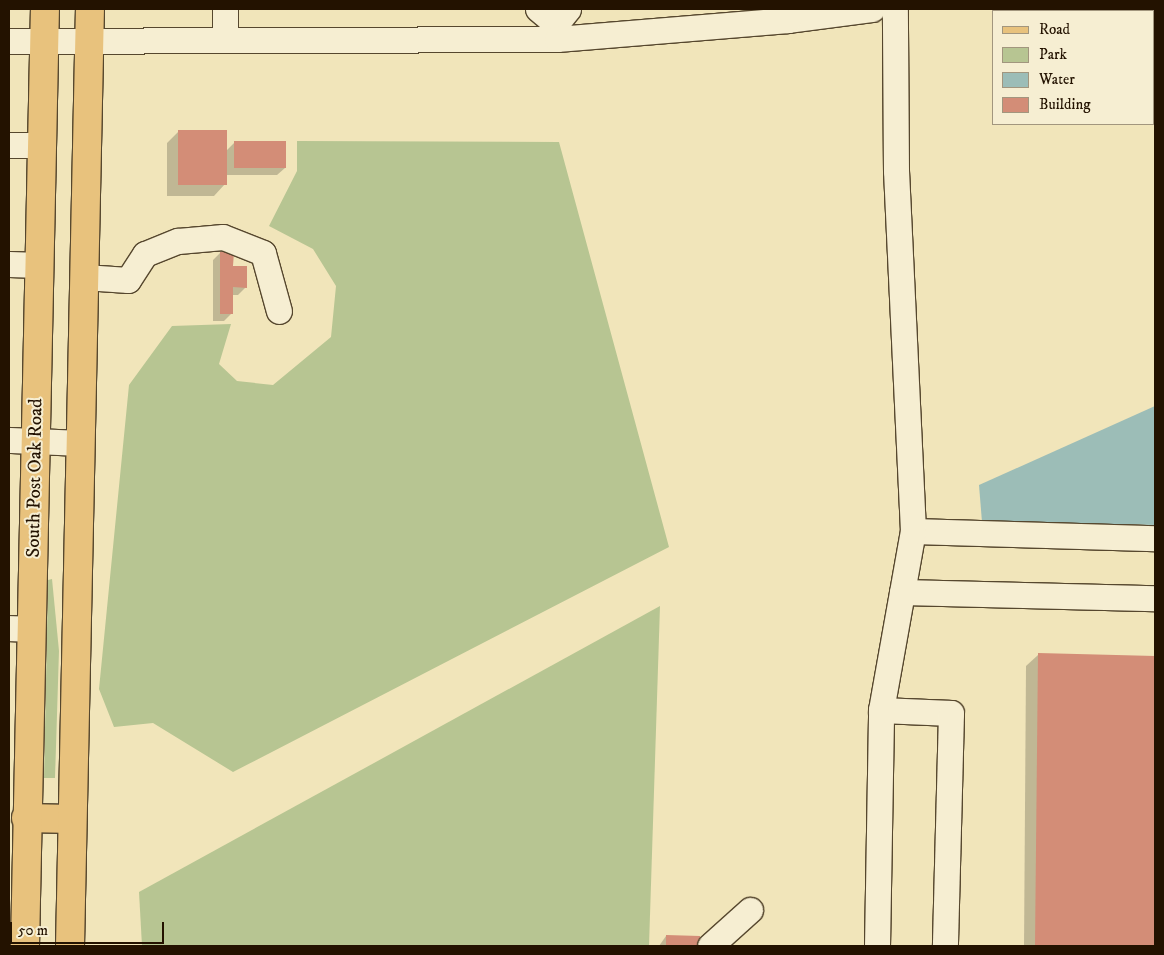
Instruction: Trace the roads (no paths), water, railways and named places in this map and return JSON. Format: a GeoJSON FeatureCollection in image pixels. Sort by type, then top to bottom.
{"type":"FeatureCollection","features":[{"type":"Feature","properties":{"kind":"main road","name":"South Post Oak Road"},"geometry":{"type":"LineString","coordinates":[[25,946],[17,818],[20,629],[36,441],[45,9]]}},
{"type":"Feature","properties":{"kind":"main road"},"geometry":{"type":"LineString","coordinates":[[70,946],[90,9]]}},
{"type":"Feature","properties":{"kind":"main road"},"geometry":{"type":"LineString","coordinates":[[17,818],[72,818]]}},
{"type":"Feature","properties":{"kind":"street"},"geometry":{"type":"LineString","coordinates":[[225,9],[225,38]]}},
{"type":"Feature","properties":{"kind":"street"},"geometry":{"type":"LineString","coordinates":[[9,41],[225,38],[555,20],[788,14],[872,9]]}},
{"type":"Feature","properties":{"kind":"street"},"geometry":{"type":"LineString","coordinates":[[877,946],[881,710],[913,531],[896,171],[895,9]]}},
{"type":"Feature","properties":{"kind":"street"},"geometry":{"type":"LineString","coordinates":[[9,145],[42,146]]}},
{"type":"Feature","properties":{"kind":"street"},"geometry":{"type":"LineString","coordinates":[[84,277],[128,280],[145,254],[178,241],[223,237],[263,253],[279,311]]}},
{"type":"Feature","properties":{"kind":"street"},"geometry":{"type":"LineString","coordinates":[[9,264],[40,265]]}},
{"type":"Feature","properties":{"kind":"street"},"geometry":{"type":"LineString","coordinates":[[9,440],[81,443]]}},
{"type":"Feature","properties":{"kind":"street"},"geometry":{"type":"LineString","coordinates":[[913,531],[1155,538]]}},
{"type":"Feature","properties":{"kind":"street"},"geometry":{"type":"LineString","coordinates":[[902,592],[1155,598]]}},
{"type":"Feature","properties":{"kind":"street"},"geometry":{"type":"LineString","coordinates":[[881,710],[951,713],[945,946]]}},
{"type":"Feature","properties":{"kind":"street"},"geometry":{"type":"LineString","coordinates":[[710,946],[750,910]]}},
{"type":"Feature","properties":{"kind":"water"},"geometry":{"type":"Polygon","coordinates":[[[1155,406],[1155,525],[982,522],[979,485],[1155,406]]]}}]}
